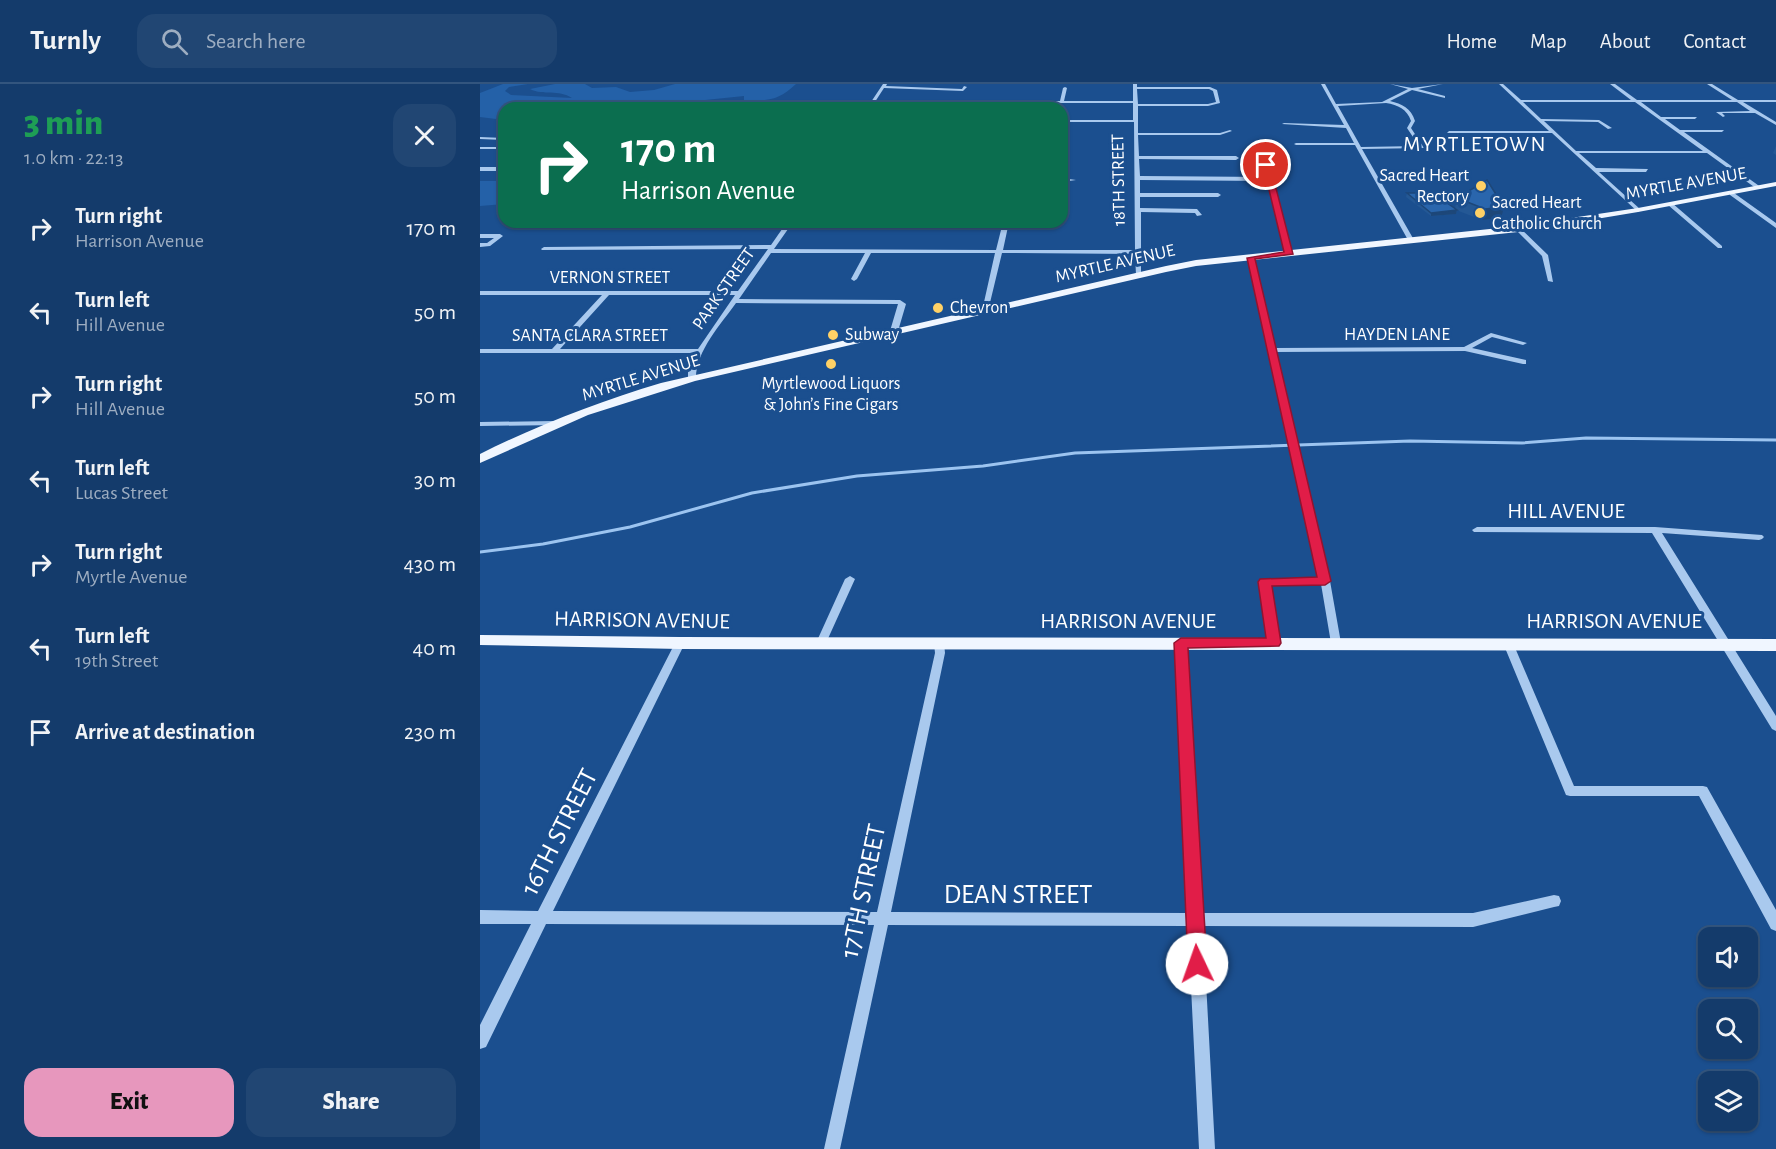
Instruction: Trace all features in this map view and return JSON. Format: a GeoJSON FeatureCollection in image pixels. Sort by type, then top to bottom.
{"type":"FeatureCollection","features":[{"type":"Feature","properties":{"kind":"main road","name":"MYRTLE AVENUE"},"geometry":{"type":"LineString","coordinates":[[480,459],[555,423],[633,394],[692,378],[1139,275],[1196,263],[1518,229],[1732,194],[1776,184]]}},
{"type":"Feature","properties":{"kind":"main road","name":"HARRISON AVENUE"},"geometry":{"type":"LineString","coordinates":[[482,642],[1776,645]]}},
{"type":"Feature","properties":{"kind":"street"},"geometry":{"type":"LineString","coordinates":[[1323,84],[1411,240]]}},
{"type":"Feature","properties":{"kind":"street"},"geometry":{"type":"LineString","coordinates":[[1392,84],[1443,97]]}},
{"type":"Feature","properties":{"kind":"street"},"geometry":{"type":"LineString","coordinates":[[1387,102],[1412,89],[1441,84]]}},
{"type":"Feature","properties":{"kind":"street"},"geometry":{"type":"LineString","coordinates":[[1501,84],[1638,210]]}},
{"type":"Feature","properties":{"kind":"street"},"geometry":{"type":"LineString","coordinates":[[1612,84],[1759,188]]}},
{"type":"Feature","properties":{"kind":"street"},"geometry":{"type":"LineString","coordinates":[[1709,84],[1776,124]]}},
{"type":"Feature","properties":{"kind":"street"},"geometry":{"type":"LineString","coordinates":[[873,102],[884,86],[953,90],[963,90],[965,87]]}},
{"type":"Feature","properties":{"kind":"street"},"geometry":{"type":"LineString","coordinates":[[1068,102],[1213,105],[1218,103],[1215,90],[1210,88],[1135,86]]}},
{"type":"Feature","properties":{"kind":"street","name":"18TH STREET"},"geometry":{"type":"LineString","coordinates":[[1135,86],[1139,275]]}},
{"type":"Feature","properties":{"kind":"street"},"geometry":{"type":"LineString","coordinates":[[1062,102],[1065,88]]}},
{"type":"Feature","properties":{"kind":"street"},"geometry":{"type":"LineString","coordinates":[[1519,101],[1776,101]]}},
{"type":"Feature","properties":{"kind":"street"},"geometry":{"type":"LineString","coordinates":[[1296,144],[1421,148],[1409,128],[1413,121],[1410,113],[1400,106],[1387,102],[1335,105]]}},
{"type":"Feature","properties":{"kind":"street"},"geometry":{"type":"LineString","coordinates":[[1723,116],[1718,112],[1756,112]]}},
{"type":"Feature","properties":{"kind":"street"},"geometry":{"type":"LineString","coordinates":[[1659,117],[1695,118]]}},
{"type":"Feature","properties":{"kind":"street"},"geometry":{"type":"LineString","coordinates":[[1541,120],[1599,121],[1610,128]]}},
{"type":"Feature","properties":{"kind":"street"},"geometry":{"type":"LineString","coordinates":[[1068,121],[1136,121]]}},
{"type":"Feature","properties":{"kind":"street"},"geometry":{"type":"LineString","coordinates":[[1284,124],[1348,127]]}},
{"type":"Feature","properties":{"kind":"street"},"geometry":{"type":"LineString","coordinates":[[1678,131],[1722,131]]}},
{"type":"Feature","properties":{"kind":"street"},"geometry":{"type":"LineString","coordinates":[[1137,134],[1230,132]]}},
{"type":"Feature","properties":{"kind":"street"},"geometry":{"type":"LineString","coordinates":[[1449,132],[1553,132]]}},
{"type":"Feature","properties":{"kind":"street"},"geometry":{"type":"LineString","coordinates":[[480,138],[498,139]]}},
{"type":"Feature","properties":{"kind":"street"},"geometry":{"type":"LineString","coordinates":[[480,148],[498,148]]}},
{"type":"Feature","properties":{"kind":"street"},"geometry":{"type":"LineString","coordinates":[[1575,152],[1708,152]]}},
{"type":"Feature","properties":{"kind":"street"},"geometry":{"type":"LineString","coordinates":[[1137,157],[1236,158]]}},
{"type":"Feature","properties":{"kind":"street"},"geometry":{"type":"LineString","coordinates":[[1266,165],[1289,254]]}},
{"type":"Feature","properties":{"kind":"street"},"geometry":{"type":"LineString","coordinates":[[480,170],[498,169]]}},
{"type":"Feature","properties":{"kind":"street"},"geometry":{"type":"LineString","coordinates":[[1594,170],[1646,170]]}},
{"type":"Feature","properties":{"kind":"street"},"geometry":{"type":"LineString","coordinates":[[1138,178],[1270,179]]}},
{"type":"Feature","properties":{"kind":"street"},"geometry":{"type":"LineString","coordinates":[[1732,194],[1776,226]]}},
{"type":"Feature","properties":{"kind":"street"},"geometry":{"type":"LineString","coordinates":[[1138,195],[1218,195]]}},
{"type":"Feature","properties":{"kind":"street"},"geometry":{"type":"LineString","coordinates":[[1670,204],[1720,247]]}},
{"type":"Feature","properties":{"kind":"street"},"geometry":{"type":"LineString","coordinates":[[1138,210],[1197,210],[1199,215]]}},
{"type":"Feature","properties":{"kind":"street"},"geometry":{"type":"LineString","coordinates":[[1767,220],[1776,220]]}},
{"type":"Feature","properties":{"kind":"street","name":"PARK STREET"},"geometry":{"type":"LineString","coordinates":[[692,378],[692,368],[700,351],[786,228]]}},
{"type":"Feature","properties":{"kind":"street"},"geometry":{"type":"LineString","coordinates":[[985,310],[1005,228]]}},
{"type":"Feature","properties":{"kind":"street"},"geometry":{"type":"LineString","coordinates":[[1518,229],[1545,255],[1551,281]]}},
{"type":"Feature","properties":{"kind":"street"},"geometry":{"type":"LineString","coordinates":[[480,236],[500,236],[488,245],[480,245]]}},
{"type":"Feature","properties":{"kind":"street"},"geometry":{"type":"LineString","coordinates":[[544,249],[1139,252]]}},
{"type":"Feature","properties":{"kind":"street"},"geometry":{"type":"LineString","coordinates":[[854,279],[869,251]]}},
{"type":"Feature","properties":{"kind":"street"},"geometry":{"type":"LineString","coordinates":[[1251,258],[1325,581],[1336,643]]}},
{"type":"Feature","properties":{"kind":"street","name":"VERNON STREET"},"geometry":{"type":"LineString","coordinates":[[480,293],[740,293]]}},
{"type":"Feature","properties":{"kind":"street"},"geometry":{"type":"LineString","coordinates":[[554,351],[608,293]]}},
{"type":"Feature","properties":{"kind":"street"},"geometry":{"type":"LineString","coordinates":[[735,300],[900,302],[903,304],[894,331]]}},
{"type":"Feature","properties":{"kind":"street"},"geometry":{"type":"LineString","coordinates":[[1465,349],[1491,335],[1523,343]]}},
{"type":"Feature","properties":{"kind":"street","name":"HAYDEN LANE"},"geometry":{"type":"LineString","coordinates":[[1271,350],[1465,349],[1522,362]]}},
{"type":"Feature","properties":{"kind":"street","name":"SANTA CLARA STREET"},"geometry":{"type":"LineString","coordinates":[[480,351],[700,351]]}},
{"type":"Feature","properties":{"kind":"street"},"geometry":{"type":"LineString","coordinates":[[480,424],[555,423]]}},
{"type":"Feature","properties":{"kind":"street","name":"HILL AVENUE"},"geometry":{"type":"LineString","coordinates":[[1477,530],[1655,530],[1759,537]]}},
{"type":"Feature","properties":{"kind":"street"},"geometry":{"type":"LineString","coordinates":[[1655,530],[1776,726]]}},
{"type":"Feature","properties":{"kind":"street"},"geometry":{"type":"LineString","coordinates":[[821,643],[850,579]]}},
{"type":"Feature","properties":{"kind":"street"},"geometry":{"type":"LineString","coordinates":[[1274,643],[1265,582],[1325,581]]}},
{"type":"Feature","properties":{"kind":"street","name":"16TH STREET"},"geometry":{"type":"LineString","coordinates":[[480,1041],[680,643]]}},
{"type":"Feature","properties":{"kind":"street"},"geometry":{"type":"LineString","coordinates":[[1181,643],[1207,1149]]}},
{"type":"Feature","properties":{"kind":"street"},"geometry":{"type":"LineString","coordinates":[[1508,643],[1570,791],[1703,791],[1776,924]]}},
{"type":"Feature","properties":{"kind":"street","name":"17TH STREET"},"geometry":{"type":"LineString","coordinates":[[832,1149],[940,653],[939,644]]}},
{"type":"Feature","properties":{"kind":"street","name":"DEAN STREET"},"geometry":{"type":"LineString","coordinates":[[480,917],[1473,920],[1554,901]]}},
{"type":"Feature","properties":{"kind":"shaded area"},"geometry":{"type":"Polygon","coordinates":[[[503,84],[528,84],[509,87],[505,91],[511,95],[572,98],[567,95],[530,89],[555,84],[585,84],[592,88],[616,87],[630,92],[654,90],[675,84],[796,84],[784,94],[766,100],[744,100],[744,96],[686,102],[498,102],[498,119],[480,117],[480,93],[503,84]]]}},
{"type":"Feature","properties":{"kind":"shaded area"},"geometry":{"type":"Polygon","coordinates":[[[480,181],[498,181],[498,204],[480,206],[480,181]]]}},
{"type":"Feature","properties":{"kind":"building"},"geometry":{"type":"Polygon","coordinates":[[[1487,180],[1504,207],[1485,209],[1457,198],[1487,180]]]}},
{"type":"Feature","properties":{"kind":"building"},"geometry":{"type":"Polygon","coordinates":[[[1407,193],[1433,193],[1457,210],[1431,213],[1407,193]]]}},
{"type":"Feature","properties":{"kind":"waterway"},"geometry":{"type":"LineString","coordinates":[[480,552],[543,544],[630,527],[752,493],[857,476],[983,466],[1075,453],[1410,441],[1522,443],[1586,438],[1776,440]]}},
{"type":"Feature","properties":{"kind":"place","name":"Sacred Heart Rectory"},"geometry":{"type":"Point","coordinates":[1481,186]}},
{"type":"Feature","properties":{"kind":"place","name":"Sacred Heart Catholic Church"},"geometry":{"type":"Point","coordinates":[1480,213]}},
{"type":"Feature","properties":{"kind":"place","name":"Chevron"},"geometry":{"type":"Point","coordinates":[938,308]}},
{"type":"Feature","properties":{"kind":"place","name":"Subway"},"geometry":{"type":"Point","coordinates":[833,335]}},
{"type":"Feature","properties":{"kind":"place","name":"Myrtlewood Liquors & John’s Fine Cigars"},"geometry":{"type":"Point","coordinates":[831,364]}},
{"type":"Feature","properties":{"kind":"district","name":"MYRTLETOWN"},"geometry":{"type":"Point","coordinates":[1475,144]}},
{"type":"Feature","properties":{"kind":"route"},"geometry":{"type":"LineString","coordinates":[[1197,964],[1181,643],[1274,643],[1265,582],[1325,581],[1251,258],[1289,254],[1266,165]]}}]}
